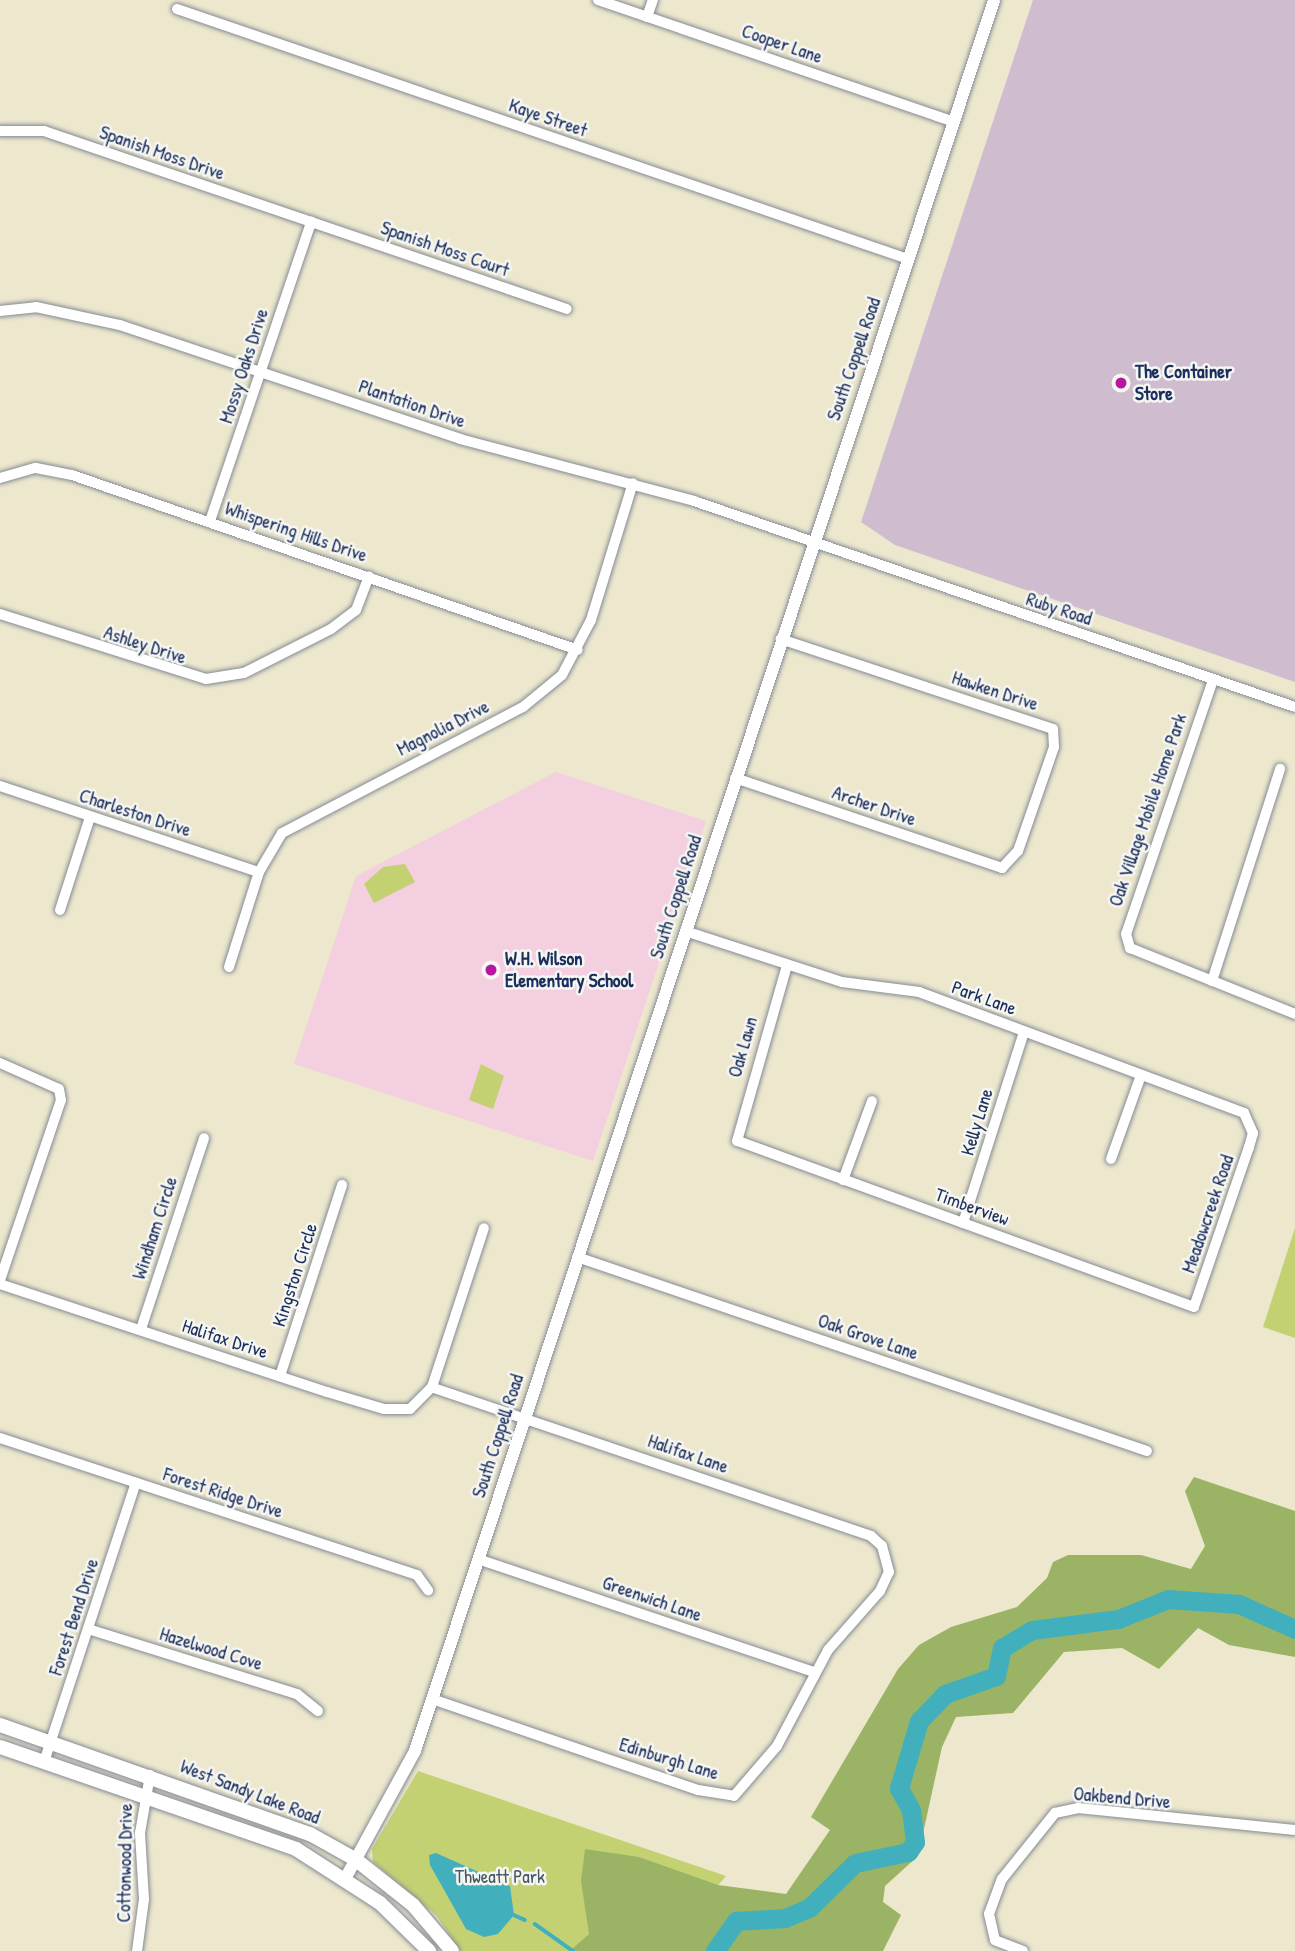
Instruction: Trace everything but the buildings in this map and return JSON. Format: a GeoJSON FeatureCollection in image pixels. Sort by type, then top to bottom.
{"type":"FeatureCollection","features":[{"type":"Feature","properties":{"kind":"main road","name":"West Sandy Lake Road"},"geometry":{"type":"LineString","coordinates":[[0,1725],[285,1824],[355,1859],[413,1905],[452,1951]]}},
{"type":"Feature","properties":{"kind":"main road","name":"West Sandy Lake Road"},"geometry":{"type":"LineString","coordinates":[[0,1747],[273,1839],[346,1877],[413,1930],[429,1951]]}},
{"type":"Feature","properties":{"kind":"street","name":"Cooper Lane"},"geometry":{"type":"LineString","coordinates":[[598,0],[954,121]]}},
{"type":"Feature","properties":{"kind":"street"},"geometry":{"type":"LineString","coordinates":[[647,17],[653,0]]}},
{"type":"Feature","properties":{"kind":"street","name":"South Coppell Road"},"geometry":{"type":"LineString","coordinates":[[346,1877],[407,1770],[432,1699],[994,0]]}},
{"type":"Feature","properties":{"kind":"street","name":"Kaye Street"},"geometry":{"type":"LineString","coordinates":[[177,9],[908,259]]}},
{"type":"Feature","properties":{"kind":"street","name":"Spanish Moss Drive"},"geometry":{"type":"LineString","coordinates":[[0,131],[44,131],[311,222]]}},
{"type":"Feature","properties":{"kind":"street","name":"Spanish Moss Court"},"geometry":{"type":"LineString","coordinates":[[311,222],[567,309]]}},
{"type":"Feature","properties":{"kind":"street","name":"Mossy Oaks Drive"},"geometry":{"type":"LineString","coordinates":[[210,521],[311,222]]}},
{"type":"Feature","properties":{"kind":"street","name":"Plantation Drive"},"geometry":{"type":"LineString","coordinates":[[0,311],[77,312],[460,439],[634,483],[812,545]]}},
{"type":"Feature","properties":{"kind":"street","name":"Whispering Hills Drive"},"geometry":{"type":"LineString","coordinates":[[0,478],[49,469],[210,521],[578,650]]}},
{"type":"Feature","properties":{"kind":"street","name":"Magnolia Drive"},"geometry":{"type":"LineString","coordinates":[[229,967],[259,872],[271,846],[297,822],[523,707],[562,675],[578,650],[634,483]]}},
{"type":"Feature","properties":{"kind":"street","name":"Ruby Road"},"geometry":{"type":"LineString","coordinates":[[812,545],[1295,707]]}},
{"type":"Feature","properties":{"kind":"street","name":"Ashley Drive"},"geometry":{"type":"LineString","coordinates":[[0,614],[206,679],[244,673],[331,629],[356,610],[369,576]]}},
{"type":"Feature","properties":{"kind":"street","name":"Hawken Drive"},"geometry":{"type":"LineString","coordinates":[[781,639],[1053,729],[1054,747],[1018,851],[1002,868]]}},
{"type":"Feature","properties":{"kind":"street","name":"Oak Village Mobile Home Park"},"geometry":{"type":"LineString","coordinates":[[1213,680],[1126,934],[1129,948],[1295,1014]]}},
{"type":"Feature","properties":{"kind":"street"},"geometry":{"type":"LineString","coordinates":[[1212,981],[1280,769]]}},
{"type":"Feature","properties":{"kind":"street","name":"Archer Drive"},"geometry":{"type":"LineString","coordinates":[[735,778],[1002,868]]}},
{"type":"Feature","properties":{"kind":"street","name":"Charleston Drive"},"geometry":{"type":"LineString","coordinates":[[0,786],[259,872]]}},
{"type":"Feature","properties":{"kind":"street"},"geometry":{"type":"LineString","coordinates":[[60,911],[90,817]]}},
{"type":"Feature","properties":{"kind":"street","name":"Park Lane"},"geometry":{"type":"LineString","coordinates":[[685,930],[787,965],[865,987],[919,992],[1244,1113],[1253,1133]]}},
{"type":"Feature","properties":{"kind":"street","name":"Oak Lawn"},"geometry":{"type":"LineString","coordinates":[[737,1141],[787,965]]}},
{"type":"Feature","properties":{"kind":"street","name":"Kelly Lane"},"geometry":{"type":"LineString","coordinates":[[963,1223],[1024,1032]]}},
{"type":"Feature","properties":{"kind":"street"},"geometry":{"type":"LineString","coordinates":[[0,1063],[59,1089],[61,1100],[0,1282]]}},
{"type":"Feature","properties":{"kind":"street"},"geometry":{"type":"LineString","coordinates":[[1111,1159],[1141,1075]]}},
{"type":"Feature","properties":{"kind":"street"},"geometry":{"type":"LineString","coordinates":[[844,1180],[872,1101]]}},
{"type":"Feature","properties":{"kind":"street","name":"Meadowcreek Road"},"geometry":{"type":"LineString","coordinates":[[1194,1307],[1253,1133]]}},
{"type":"Feature","properties":{"kind":"street","name":"Windham Circle"},"geometry":{"type":"LineString","coordinates":[[141,1329],[204,1138]]}},
{"type":"Feature","properties":{"kind":"street","name":"Timberview"},"geometry":{"type":"LineString","coordinates":[[737,1141],[1194,1307]]}},
{"type":"Feature","properties":{"kind":"street","name":"Kingston Circle"},"geometry":{"type":"LineString","coordinates":[[280,1376],[342,1185]]}},
{"type":"Feature","properties":{"kind":"street"},"geometry":{"type":"LineString","coordinates":[[432,1387],[484,1228]]}},
{"type":"Feature","properties":{"kind":"street","name":"Oak Grove Lane"},"geometry":{"type":"LineString","coordinates":[[577,1256],[1147,1451]]}},
{"type":"Feature","properties":{"kind":"street","name":"Halifax Drive"},"geometry":{"type":"LineString","coordinates":[[0,1282],[384,1409],[410,1409],[432,1387]]}},
{"type":"Feature","properties":{"kind":"street","name":"Halifax Lane"},"geometry":{"type":"LineString","coordinates":[[432,1387],[871,1536],[887,1558],[880,1591]]}},
{"type":"Feature","properties":{"kind":"street","name":"Forest Ridge Drive"},"geometry":{"type":"LineString","coordinates":[[0,1438],[417,1574],[428,1590]]}},
{"type":"Feature","properties":{"kind":"street","name":"Forest Bend Drive"},"geometry":{"type":"LineString","coordinates":[[44,1762],[136,1483]]}},
{"type":"Feature","properties":{"kind":"street","name":"Greenwich Lane"},"geometry":{"type":"LineString","coordinates":[[478,1559],[814,1672]]}},
{"type":"Feature","properties":{"kind":"street","name":"Edinburgh Lane"},"geometry":{"type":"LineString","coordinates":[[432,1699],[698,1790],[734,1796],[777,1746],[814,1672],[880,1591]]}},
{"type":"Feature","properties":{"kind":"street","name":"Hazelwood Cove"},"geometry":{"type":"LineString","coordinates":[[88,1629],[297,1694],[318,1711]]}},
{"type":"Feature","properties":{"kind":"street","name":"Cottonwood Drive"},"geometry":{"type":"LineString","coordinates":[[137,1951],[143,1796],[150,1775]]}},
{"type":"Feature","properties":{"kind":"street","name":"Oakbend Drive"},"geometry":{"type":"LineString","coordinates":[[1023,1951],[995,1940],[988,1930],[994,1896],[1030,1839],[1055,1813],[1078,1808],[1295,1830]]}},
{"type":"Feature","properties":{"kind":"shaded area"},"geometry":{"type":"Polygon","coordinates":[[[1033,0],[1295,0],[1295,682],[895,545],[861,522],[1033,0]]]}},
{"type":"Feature","properties":{"kind":"shaded area","name":"W.H. Wilson Elementary School"},"geometry":{"type":"Polygon","coordinates":[[[556,772],[706,821],[593,1161],[294,1064],[356,876],[556,772]]]}},
{"type":"Feature","properties":{"kind":"green space"},"geometry":{"type":"Polygon","coordinates":[[[405,864],[415,882],[374,903],[364,884],[383,867],[405,864]]]}},
{"type":"Feature","properties":{"kind":"green space"},"geometry":{"type":"Polygon","coordinates":[[[481,1064],[504,1076],[493,1109],[469,1100],[481,1064]]]}},
{"type":"Feature","properties":{"kind":"green space"},"geometry":{"type":"Polygon","coordinates":[[[1295,1228],[1295,1338],[1263,1327],[1295,1228]]]}},
{"type":"Feature","properties":{"kind":"green space"},"geometry":{"type":"Polygon","coordinates":[[[1194,1477],[1295,1511],[1295,1657],[1229,1645],[1198,1628],[1159,1669],[1122,1648],[1064,1652],[1013,1713],[956,1717],[942,1747],[918,1856],[885,1886],[883,1902],[901,1915],[883,1951],[570,1951],[589,1934],[581,1881],[585,1849],[639,1857],[718,1885],[786,1894],[830,1830],[811,1817],[898,1669],[919,1645],[951,1627],[1017,1607],[1047,1578],[1053,1562],[1068,1555],[1141,1555],[1191,1569],[1205,1546],[1185,1491],[1194,1477]]]}},
{"type":"Feature","properties":{"kind":"green space","name":"Thweatt Park"},"geometry":{"type":"Polygon","coordinates":[[[418,1771],[726,1876],[663,1951],[460,1951],[437,1916],[373,1862],[372,1849],[418,1771]]]}},
{"type":"Feature","properties":{"kind":"water"},"geometry":{"type":"Polygon","coordinates":[[[436,1853],[510,1886],[514,1915],[498,1934],[484,1937],[466,1929],[430,1865],[429,1855],[436,1853]]]}},
{"type":"Feature","properties":{"kind":"waterway"},"geometry":{"type":"LineString","coordinates":[[715,1951],[736,1921],[785,1918],[809,1908],[855,1863],[908,1852],[915,1842],[911,1810],[899,1788],[919,1721],[945,1694],[996,1676],[1002,1648],[1032,1630],[1118,1619],[1168,1599],[1239,1604],[1295,1629]]}},
{"type":"Feature","properties":{"kind":"waterway"},"geometry":{"type":"LineString","coordinates":[[514,1915],[525,1920]]}},
{"type":"Feature","properties":{"kind":"waterway"},"geometry":{"type":"LineString","coordinates":[[535,1924],[573,1951]]}},
{"type":"Feature","properties":{"kind":"place","name":"The Container Store"},"geometry":{"type":"Point","coordinates":[1121,383]}},
{"type":"Feature","properties":{"kind":"place","name":"W.H. Wilson Elementary School"},"geometry":{"type":"Point","coordinates":[491,970]}}]}
